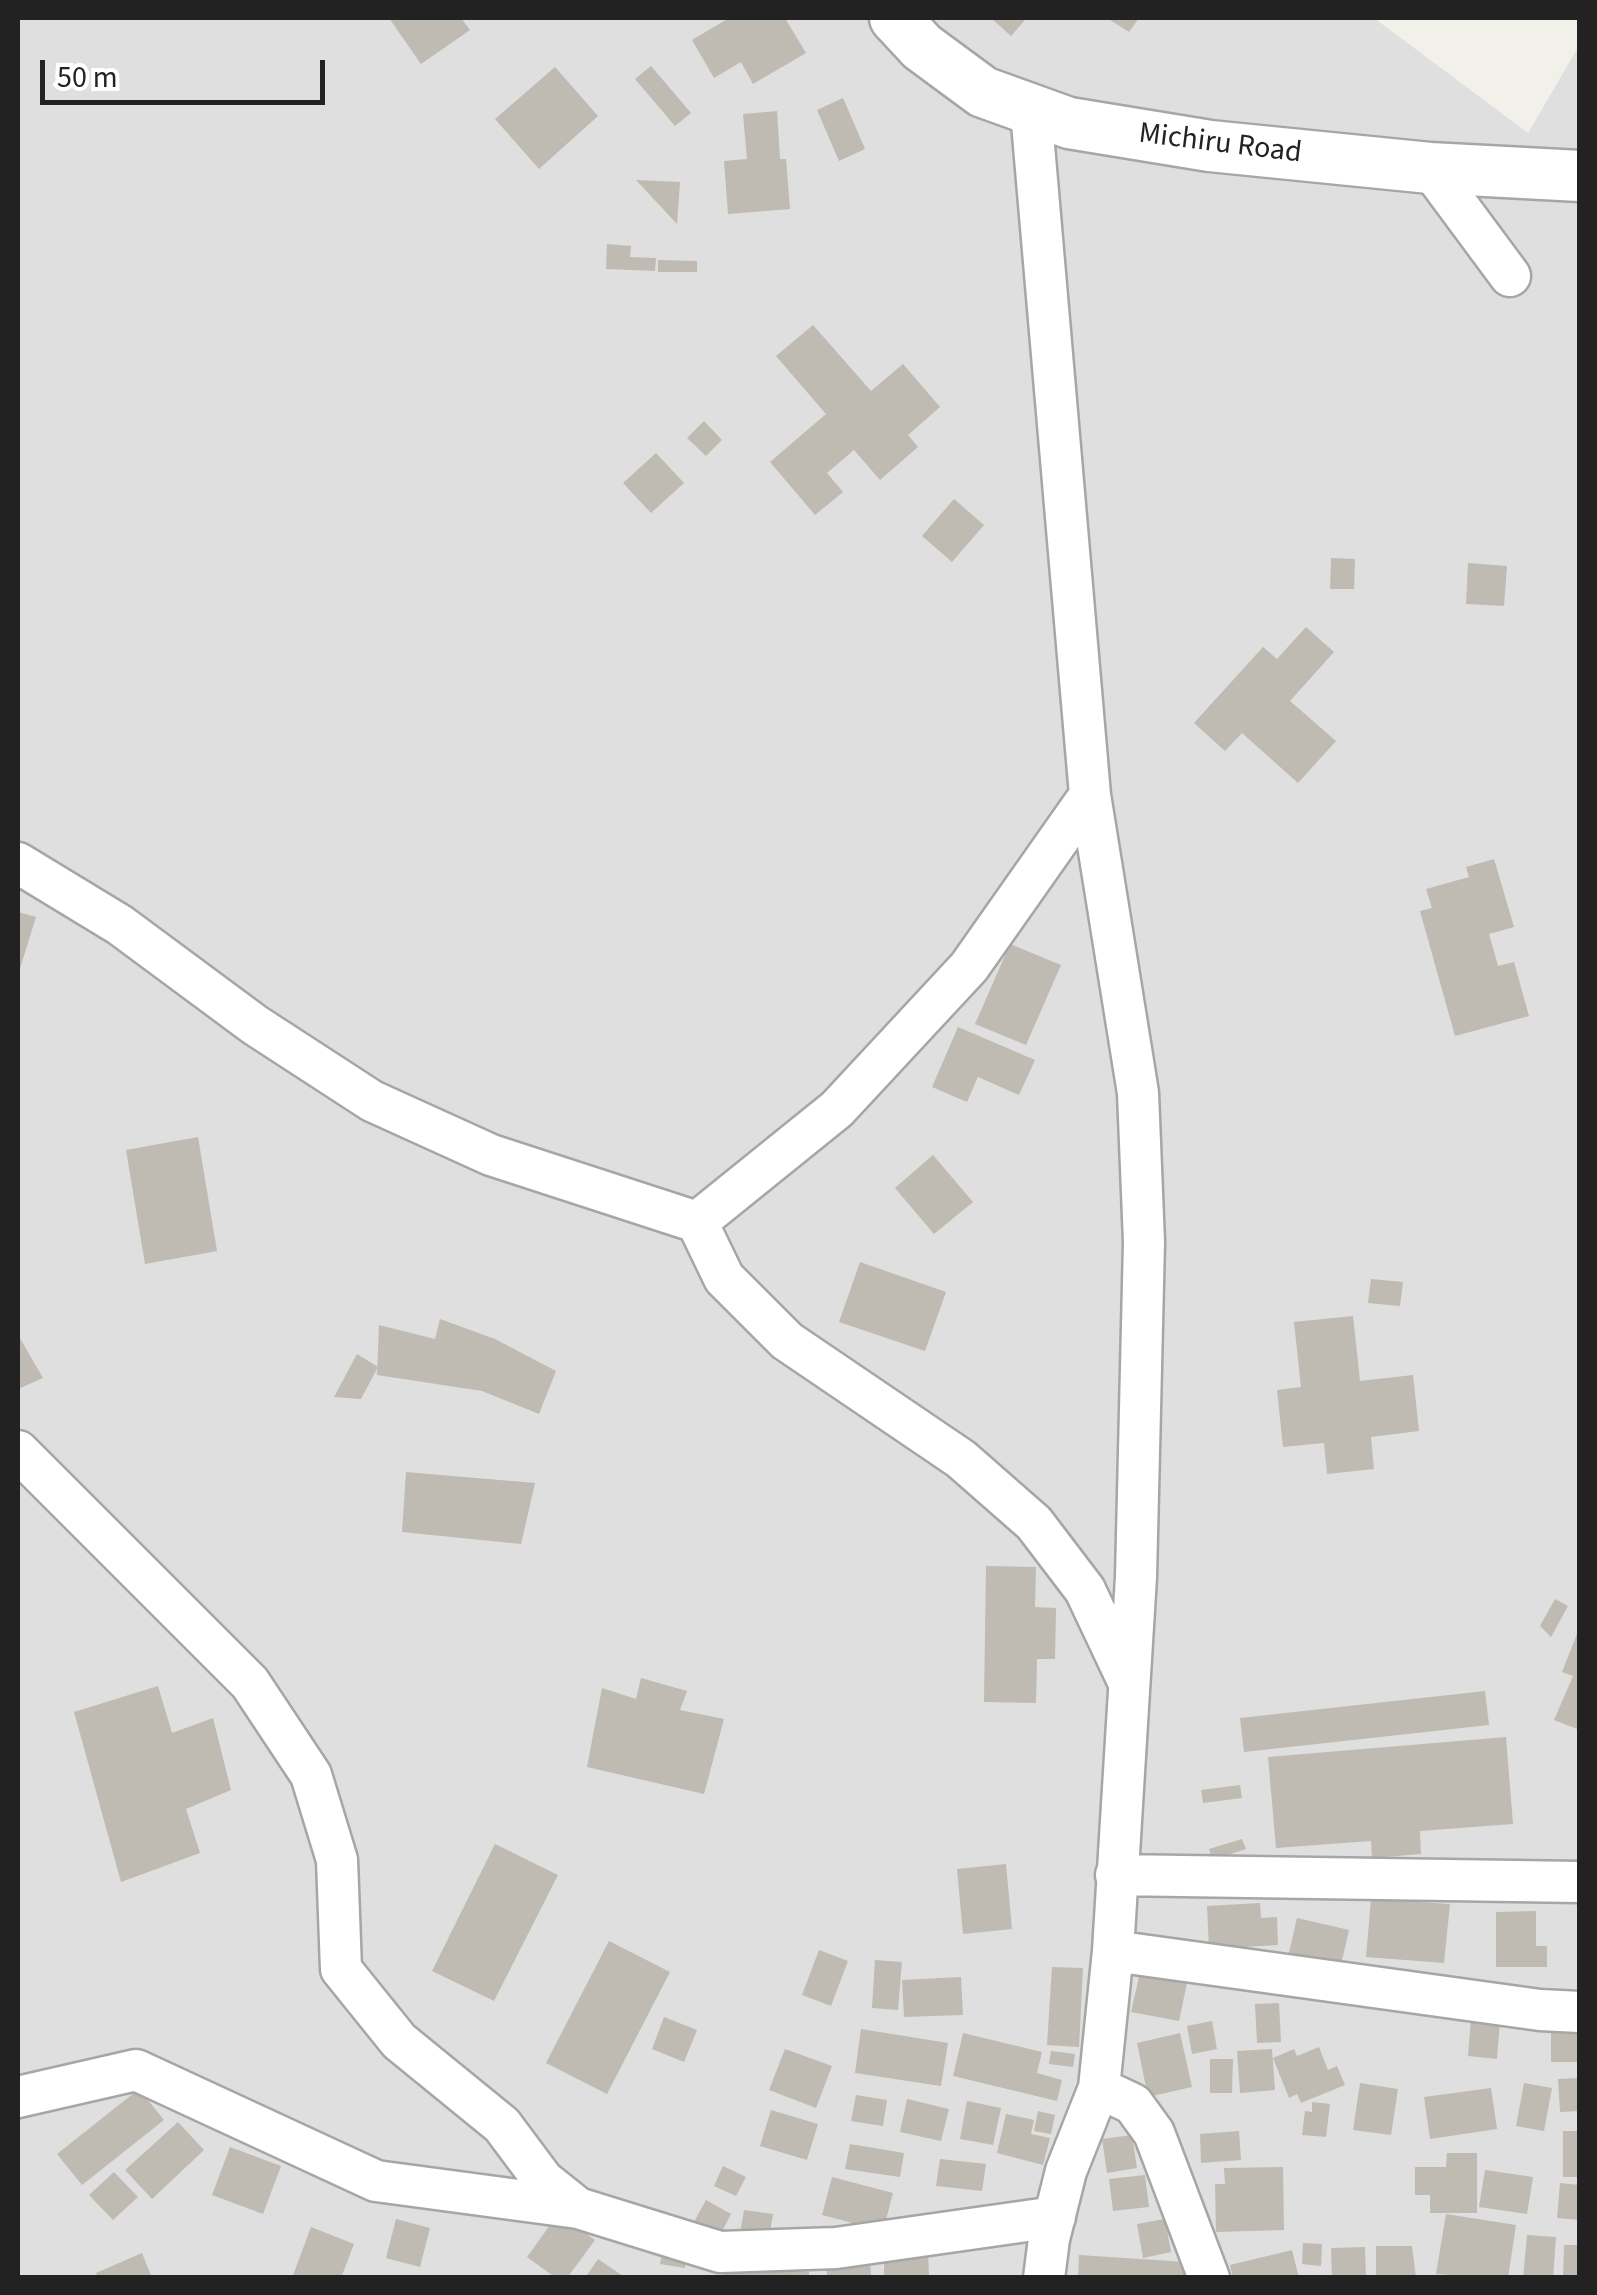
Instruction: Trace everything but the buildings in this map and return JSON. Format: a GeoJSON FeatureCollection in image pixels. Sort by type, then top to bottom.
{"type":"FeatureCollection","features":[{"type":"Feature","properties":{"kind":"street","name":"Michiru Road"},"geometry":{"type":"LineString","coordinates":[[895,18],[922,47],[983,92],[1069,123],[1210,146],[1430,168],[1580,176]]}},
{"type":"Feature","properties":{"kind":"street"},"geometry":{"type":"LineString","coordinates":[[1031,110],[1090,795],[1138,1094],[1144,1242],[1136,1578],[1113,1951],[1099,2088],[1066,2171],[1044,2278]]}},
{"type":"Feature","properties":{"kind":"street"},"geometry":{"type":"LineString","coordinates":[[1430,168],[1510,276]]}},
{"type":"Feature","properties":{"kind":"street"},"geometry":{"type":"LineString","coordinates":[[697,1222],[837,1109],[969,967],[1090,795]]}},
{"type":"Feature","properties":{"kind":"street"},"geometry":{"type":"LineString","coordinates":[[18,864],[120,926],[255,1025],[372,1101],[491,1155],[697,1222],[724,1278],[786,1341],[962,1459],[1034,1523],[1085,1590],[1129,1683]]}},
{"type":"Feature","properties":{"kind":"street"},"geometry":{"type":"LineString","coordinates":[[18,1451],[250,1683],[311,1775],[338,1860],[341,1969],[398,2040],[502,2125],[543,2180],[578,2208]]}},
{"type":"Feature","properties":{"kind":"street"},"geometry":{"type":"LineString","coordinates":[[1116,1875],[1580,1882]]}},
{"type":"Feature","properties":{"kind":"street"},"geometry":{"type":"LineString","coordinates":[[1113,1951],[1540,2010],[1580,2012]]}},
{"type":"Feature","properties":{"kind":"street"},"geometry":{"type":"LineString","coordinates":[[18,2097],[136,2070],[376,2181],[578,2208],[720,2252],[836,2248],[1055,2217]]}},
{"type":"Feature","properties":{"kind":"street"},"geometry":{"type":"LineString","coordinates":[[1099,2088],[1133,2104],[1154,2133],[1209,2278]]}},
{"type":"Feature","properties":{"kind":"shaded area"},"geometry":{"type":"Polygon","coordinates":[[[18,18],[1374,18],[1528,133],[1579,46],[1579,2277],[18,2277],[18,18]]]}}]}
